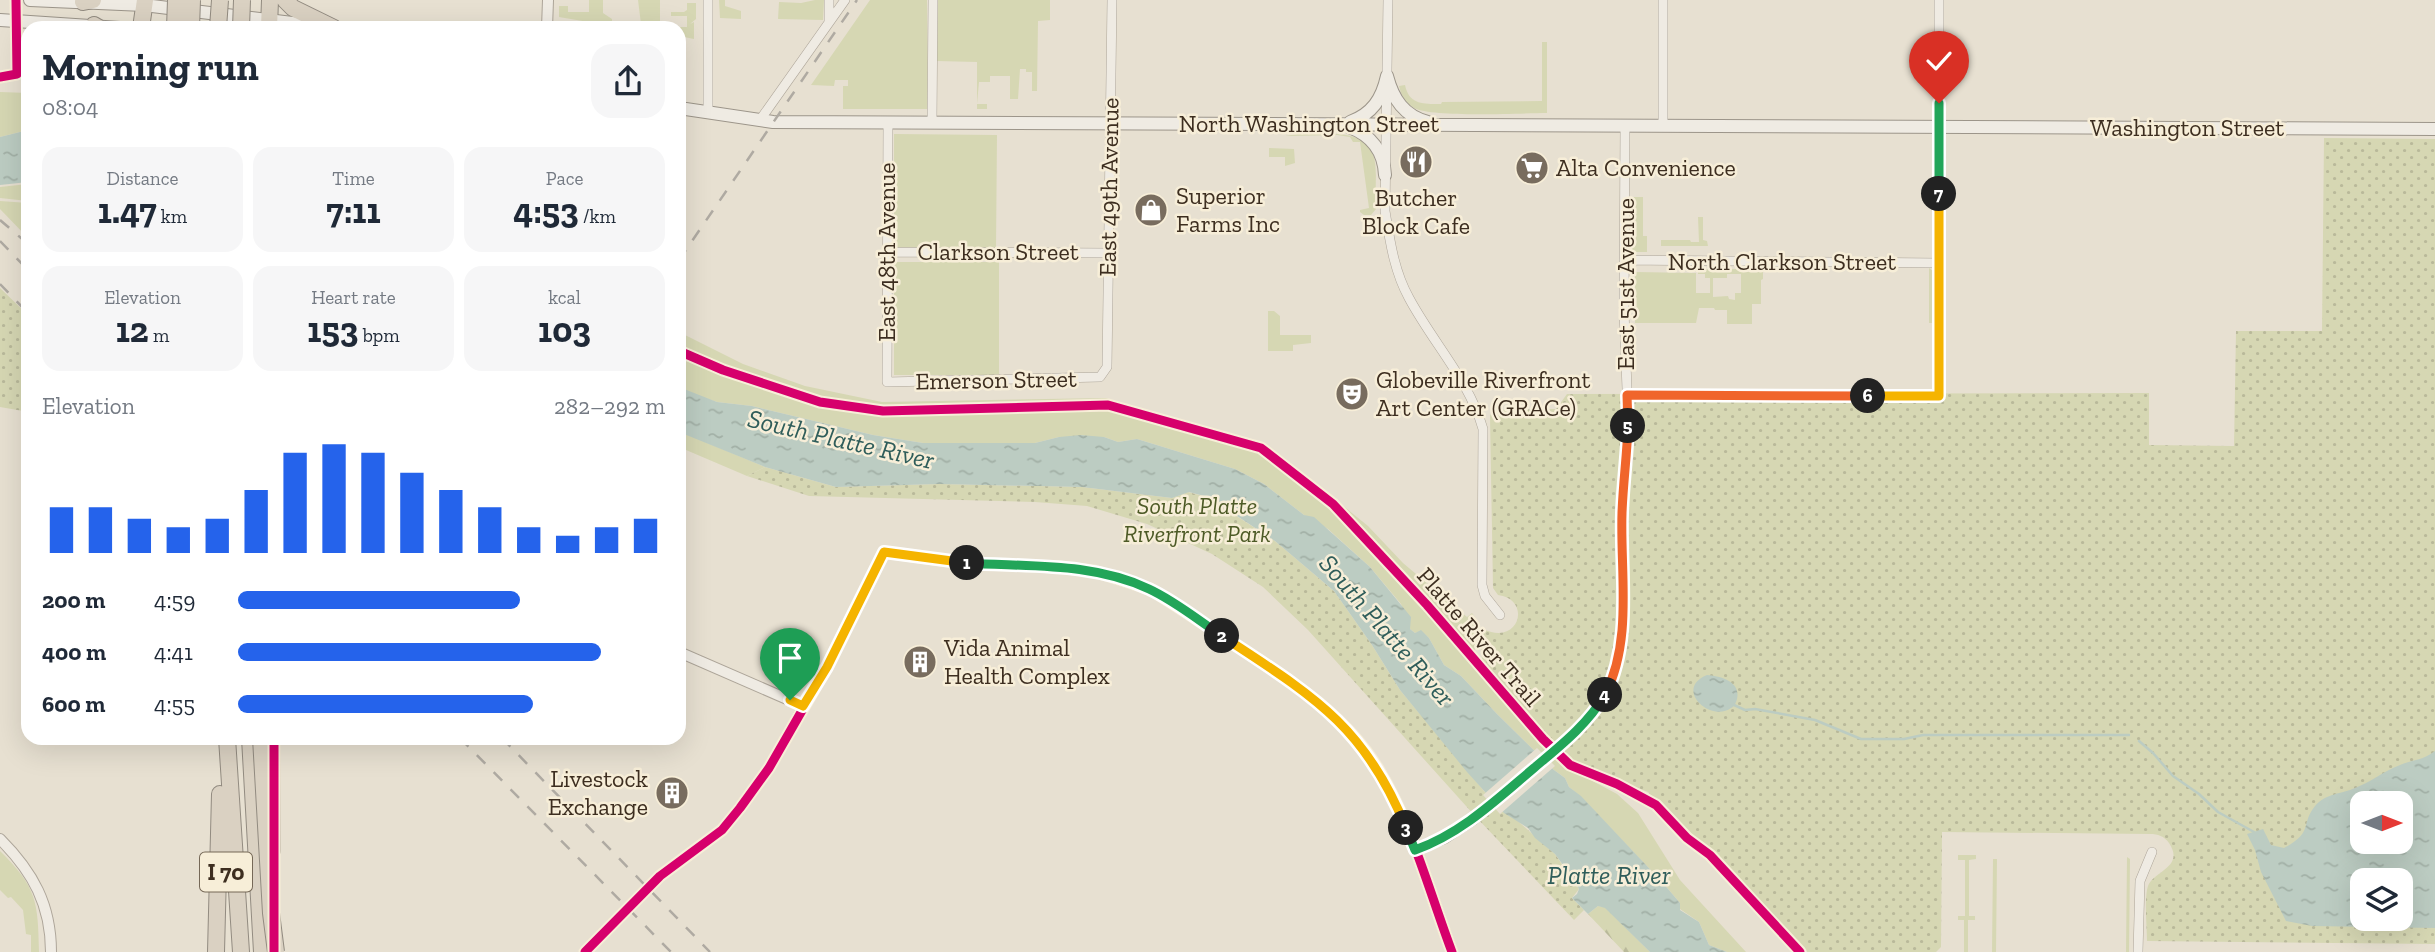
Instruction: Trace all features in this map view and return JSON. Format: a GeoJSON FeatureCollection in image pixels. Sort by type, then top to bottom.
{"type":"FeatureCollection","features":[{"type":"Feature","properties":{"kind":"highway"},"geometry":{"type":"LineString","coordinates":[[175,21],[176,0]]}},
{"type":"Feature","properties":{"kind":"highway"},"geometry":{"type":"LineString","coordinates":[[191,21],[192,0]]}},
{"type":"Feature","properties":{"kind":"highway"},"geometry":{"type":"LineString","coordinates":[[200,21],[201,0]]}},
{"type":"Feature","properties":{"kind":"highway"},"geometry":{"type":"LineString","coordinates":[[208,21],[210,0]]}},
{"type":"Feature","properties":{"kind":"highway"},"geometry":{"type":"LineString","coordinates":[[218,21],[220,0]]}},
{"type":"Feature","properties":{"kind":"highway"},"geometry":{"type":"LineString","coordinates":[[241,21],[242,0]]}},
{"type":"Feature","properties":{"kind":"highway"},"geometry":{"type":"LineString","coordinates":[[269,21],[270,0]]}},
{"type":"Feature","properties":{"kind":"highway"},"geometry":{"type":"LineString","coordinates":[[285,0],[293,8],[320,21]]}},
{"type":"Feature","properties":{"kind":"highway"},"geometry":{"type":"LineString","coordinates":[[142,21],[145,3]]}},
{"type":"Feature","properties":{"kind":"highway","name":"I 70"},"geometry":{"type":"LineString","coordinates":[[217,745],[231,952]]}},
{"type":"Feature","properties":{"kind":"highway"},"geometry":{"type":"LineString","coordinates":[[227,745],[241,952]]}},
{"type":"Feature","properties":{"kind":"highway"},"geometry":{"type":"LineString","coordinates":[[250,745],[263,952]]}},
{"type":"Feature","properties":{"kind":"highway","name":"I 70"},"geometry":{"type":"LineString","coordinates":[[261,745],[274,952]]}},
{"type":"Feature","properties":{"kind":"highway"},"geometry":{"type":"LineString","coordinates":[[216,952],[220,791]]}},
{"type":"Feature","properties":{"kind":"main road"},"geometry":{"type":"LineString","coordinates":[[30,0],[145,3],[251,21]]}},
{"type":"Feature","properties":{"kind":"main road"},"geometry":{"type":"LineString","coordinates":[[0,20],[21,21]]}},
{"type":"Feature","properties":{"kind":"main road"},"geometry":{"type":"LineString","coordinates":[[1339,124],[1357,119],[1372,109],[1382,94],[1387,76]]}},
{"type":"Feature","properties":{"kind":"main road"},"geometry":{"type":"LineString","coordinates":[[1387,76],[1393,95],[1402,108],[1418,119],[1442,125]]}},
{"type":"Feature","properties":{"kind":"main road","name":"North Washington Street"},"geometry":{"type":"LineString","coordinates":[[686,109],[760,120],[888,122],[1939,127]]}},
{"type":"Feature","properties":{"kind":"main road"},"geometry":{"type":"LineString","coordinates":[[1339,124],[1359,131],[1372,141],[1382,156],[1385,175]]}},
{"type":"Feature","properties":{"kind":"main road","name":"Washington Street"},"geometry":{"type":"LineString","coordinates":[[1939,127],[2435,129]]}},
{"type":"Feature","properties":{"kind":"street"},"geometry":{"type":"LineString","coordinates":[[16,0],[16,21]]}},
{"type":"Feature","properties":{"kind":"street"},"geometry":{"type":"LineString","coordinates":[[547,21],[548,0]]}},
{"type":"Feature","properties":{"kind":"street"},"geometry":{"type":"LineString","coordinates":[[708,0],[708,113]]}},
{"type":"Feature","properties":{"kind":"street"},"geometry":{"type":"LineString","coordinates":[[829,0],[829,24]]}},
{"type":"Feature","properties":{"kind":"street"},"geometry":{"type":"LineString","coordinates":[[760,120],[845,0]]}},
{"type":"Feature","properties":{"kind":"street"},"geometry":{"type":"LineString","coordinates":[[932,122],[933,0]]}},
{"type":"Feature","properties":{"kind":"street","name":"East 49th Avenue"},"geometry":{"type":"LineString","coordinates":[[1104,374],[1107,367],[1112,0]]}},
{"type":"Feature","properties":{"kind":"street"},"geometry":{"type":"LineString","coordinates":[[1388,0],[1385,211],[1395,267],[1409,298],[1477,408],[1483,429],[1482,585],[1485,596],[1500,615]]}},
{"type":"Feature","properties":{"kind":"street"},"geometry":{"type":"LineString","coordinates":[[1663,0],[1663,126]]}},
{"type":"Feature","properties":{"kind":"street"},"geometry":{"type":"LineString","coordinates":[[1627,395],[1939,396],[1939,0]]}},
{"type":"Feature","properties":{"kind":"street","name":"East 48th Avenue"},"geometry":{"type":"LineString","coordinates":[[887,382],[888,122]]}},
{"type":"Feature","properties":{"kind":"street","name":"East 51st Avenue"},"geometry":{"type":"LineString","coordinates":[[1415,850],[1445,839],[1474,820],[1564,741],[1594,712],[1604,697],[1619,656],[1622,629],[1622,512],[1628,455],[1624,260],[1625,126]]}},
{"type":"Feature","properties":{"kind":"street","name":"Clarkson Street"},"geometry":{"type":"LineString","coordinates":[[887,252],[1109,253]]}},
{"type":"Feature","properties":{"kind":"street","name":"North Clarkson Street"},"geometry":{"type":"LineString","coordinates":[[1624,260],[1939,263]]}},
{"type":"Feature","properties":{"kind":"street","name":"Emerson Street"},"geometry":{"type":"LineString","coordinates":[[887,382],[1096,379],[1104,374]]}},
{"type":"Feature","properties":{"kind":"street"},"geometry":{"type":"LineString","coordinates":[[585,952],[660,876],[722,830],[747,798],[768,768],[827,667],[884,552],[963,563],[1094,571],[1150,589],[1284,677],[1343,724],[1378,769],[1395,800],[1452,952]]}},
{"type":"Feature","properties":{"kind":"street"},"geometry":{"type":"LineString","coordinates":[[686,655],[803,706]]}},
{"type":"Feature","properties":{"kind":"street"},"geometry":{"type":"LineString","coordinates":[[274,745],[274,952]]}},
{"type":"Feature","properties":{"kind":"street"},"geometry":{"type":"LineString","coordinates":[[263,952],[266,808],[273,799]]}},
{"type":"Feature","properties":{"kind":"street"},"geometry":{"type":"LineString","coordinates":[[0,839],[22,863],[40,891],[50,922],[51,952]]}},
{"type":"Feature","properties":{"kind":"street"},"geometry":{"type":"LineString","coordinates":[[2138,952],[2140,881],[2152,852]]}},
{"type":"Feature","properties":{"kind":"green space"},"geometry":{"type":"Polygon","coordinates":[[[589,0],[603,0],[603,13],[612,21],[583,21],[559,17],[559,6],[568,6],[568,12],[589,12],[589,0]]]}},
{"type":"Feature","properties":{"kind":"green space"},"geometry":{"type":"Polygon","coordinates":[[[638,0],[660,0],[660,21],[641,21],[638,0]]]}},
{"type":"Feature","properties":{"kind":"green space"},"geometry":{"type":"Polygon","coordinates":[[[719,0],[725,0],[725,6],[741,11],[741,19],[720,18],[719,0]]]}},
{"type":"Feature","properties":{"kind":"green space"},"geometry":{"type":"Polygon","coordinates":[[[824,0],[823,20],[778,19],[779,2],[801,3],[824,0]]]}},
{"type":"Feature","properties":{"kind":"green space"},"geometry":{"type":"Polygon","coordinates":[[[870,0],[927,0],[928,109],[843,109],[843,86],[848,86],[848,80],[835,80],[834,86],[811,85],[870,0]]]}},
{"type":"Feature","properties":{"kind":"green space"},"geometry":{"type":"Polygon","coordinates":[[[936,0],[1050,0],[1050,20],[1038,21],[1037,91],[1032,91],[1032,72],[1020,69],[1018,99],[1010,99],[1010,76],[990,76],[990,82],[979,82],[977,104],[977,62],[936,61],[936,0]]]}},
{"type":"Feature","properties":{"kind":"green space"},"geometry":{"type":"Polygon","coordinates":[[[687,3],[696,3],[696,19],[690,24],[694,22],[694,39],[686,37],[687,16],[671,16],[671,12],[687,10],[687,3]]]}},
{"type":"Feature","properties":{"kind":"green space"},"geometry":{"type":"Polygon","coordinates":[[[1542,42],[1547,42],[1547,113],[1457,114],[1424,111],[1411,106],[1401,93],[1399,86],[1405,85],[1414,100],[1429,104],[1542,101],[1542,42]]]}},
{"type":"Feature","properties":{"kind":"green space"},"geometry":{"type":"Polygon","coordinates":[[[0,92],[21,93],[21,132],[0,137],[0,92]]]}},
{"type":"Feature","properties":{"kind":"green space"},"geometry":{"type":"Polygon","coordinates":[[[977,104],[987,104],[987,109],[977,109],[977,104]]]}},
{"type":"Feature","properties":{"kind":"green space"},"geometry":{"type":"Polygon","coordinates":[[[1304,133],[1337,134],[1353,137],[1364,142],[1371,150],[1376,170],[1376,209],[1371,215],[1360,212],[1369,208],[1360,142],[1337,135],[1285,136],[1304,133]]]}},
{"type":"Feature","properties":{"kind":"green space"},"geometry":{"type":"Polygon","coordinates":[[[894,134],[997,135],[996,248],[894,248],[894,134]]]}},
{"type":"Feature","properties":{"kind":"green space"},"geometry":{"type":"Polygon","coordinates":[[[2324,138],[2435,139],[2435,944],[2147,941],[2148,886],[2167,868],[2173,858],[2173,851],[2163,837],[2150,834],[1942,832],[1941,947],[1936,952],[1807,952],[1711,850],[1691,836],[1648,792],[1573,763],[1483,667],[1480,639],[1483,629],[1496,633],[1506,632],[1513,627],[1518,612],[1509,598],[1498,595],[1493,588],[1490,416],[1493,410],[1556,409],[1567,394],[2149,393],[2149,445],[2234,446],[2236,331],[2322,331],[2324,138]]]}},
{"type":"Feature","properties":{"kind":"green space"},"geometry":{"type":"Polygon","coordinates":[[[1269,148],[1294,149],[1295,163],[1285,166],[1285,157],[1269,157],[1269,148]]]}},
{"type":"Feature","properties":{"kind":"green space"},"geometry":{"type":"Polygon","coordinates":[[[21,185],[21,200],[0,198],[0,187],[21,185]]]}},
{"type":"Feature","properties":{"kind":"green space"},"geometry":{"type":"Polygon","coordinates":[[[1632,197],[1643,197],[1643,236],[1647,236],[1647,252],[1632,252],[1632,197]]]}},
{"type":"Feature","properties":{"kind":"green space"},"geometry":{"type":"Polygon","coordinates":[[[0,201],[21,202],[21,231],[0,209],[0,201]]]}},
{"type":"Feature","properties":{"kind":"green space"},"geometry":{"type":"Polygon","coordinates":[[[1698,217],[1703,217],[1703,240],[1707,241],[1708,246],[1661,246],[1661,240],[1699,242],[1698,217]]]}},
{"type":"Feature","properties":{"kind":"green space"},"geometry":{"type":"Polygon","coordinates":[[[894,262],[999,262],[999,375],[894,375],[894,262]]]}},
{"type":"Feature","properties":{"kind":"green space"},"geometry":{"type":"Polygon","coordinates":[[[1929,268],[1933,271],[1933,323],[1929,323],[1929,268]]]}},
{"type":"Feature","properties":{"kind":"green space"},"geometry":{"type":"Polygon","coordinates":[[[1698,269],[1763,272],[1761,304],[1752,304],[1752,324],[1727,324],[1727,310],[1714,308],[1699,308],[1696,323],[1635,323],[1635,272],[1696,273],[1696,293],[1710,293],[1710,278],[1705,278],[1705,274],[1698,274],[1698,269]],[[1741,274],[1713,278],[1713,297],[1728,296],[1729,299],[1735,300],[1735,293],[1741,293],[1741,274]]]}},
{"type":"Feature","properties":{"kind":"green space"},"geometry":{"type":"Polygon","coordinates":[[[0,288],[21,308],[21,411],[0,407],[0,288]]]}},
{"type":"Feature","properties":{"kind":"green space"},"geometry":{"type":"Polygon","coordinates":[[[1268,311],[1274,311],[1280,316],[1280,335],[1311,335],[1311,343],[1293,345],[1293,351],[1268,351],[1268,311]]]}},
{"type":"Feature","properties":{"kind":"green space"},"geometry":{"type":"Polygon","coordinates":[[[686,336],[743,364],[805,386],[882,402],[1106,398],[1256,450],[1297,479],[1334,513],[1568,768],[1617,794],[1638,813],[1680,880],[1746,952],[1727,952],[1709,945],[1699,922],[1680,909],[1680,903],[1663,883],[1569,787],[1565,778],[1461,676],[1444,665],[1429,638],[1421,631],[1415,633],[1410,629],[1401,604],[1370,567],[1328,529],[1304,515],[1264,484],[1235,469],[1137,439],[1118,442],[1104,437],[1059,437],[1035,443],[923,443],[873,435],[695,395],[686,390],[686,336]]]}},
{"type":"Feature","properties":{"kind":"green space"},"geometry":{"type":"Polygon","coordinates":[[[686,434],[765,467],[747,476],[686,450],[686,434]]]}},
{"type":"Feature","properties":{"kind":"green space"},"geometry":{"type":"Polygon","coordinates":[[[1279,456],[1368,526],[1403,563],[1467,617],[1472,613],[1480,624],[1475,636],[1473,655],[1336,503],[1279,456]]]}},
{"type":"Feature","properties":{"kind":"green space","name":"South Platte Riverfront Park"},"geometry":{"type":"Polygon","coordinates":[[[765,467],[836,487],[939,484],[1082,487],[1172,498],[1188,492],[1207,497],[1275,541],[1334,591],[1400,690],[1484,791],[1555,854],[1579,889],[1572,898],[1584,910],[1574,920],[1475,816],[1308,630],[1263,587],[1212,554],[1147,524],[1087,506],[1035,502],[809,496],[747,476],[765,467]]]}},
{"type":"Feature","properties":{"kind":"green space"},"geometry":{"type":"Polygon","coordinates":[[[0,851],[22,875],[33,896],[38,920],[39,952],[31,952],[31,935],[26,934],[23,910],[0,890],[0,851]]]}},
{"type":"Feature","properties":{"kind":"green space"},"geometry":{"type":"Polygon","coordinates":[[[1958,855],[1976,855],[1976,859],[1969,860],[1969,916],[1975,916],[1975,920],[1968,920],[1968,952],[1964,952],[1964,920],[1958,920],[1958,916],[1965,916],[1965,860],[1958,860],[1958,855]]]}},
{"type":"Feature","properties":{"kind":"green space"},"geometry":{"type":"Polygon","coordinates":[[[2127,857],[2130,859],[2129,952],[2126,952],[2127,857]]]}},
{"type":"Feature","properties":{"kind":"green space"},"geometry":{"type":"Polygon","coordinates":[[[1993,859],[1997,859],[1996,952],[1992,952],[1993,859]]]}},
{"type":"Feature","properties":{"kind":"green space"},"geometry":{"type":"Polygon","coordinates":[[[1598,906],[1605,907],[1650,952],[1624,952],[1588,914],[1598,906]]]}},
{"type":"Feature","properties":{"kind":"water"},"geometry":{"type":"Polygon","coordinates":[[[21,132],[21,183],[0,185],[0,137],[21,132]]]}},
{"type":"Feature","properties":{"kind":"water","name":"Platte River"},"geometry":{"type":"Polygon","coordinates":[[[686,390],[717,402],[752,406],[873,435],[923,443],[1035,443],[1081,435],[1104,437],[1118,442],[1137,439],[1235,469],[1264,484],[1304,515],[1314,517],[1370,567],[1411,617],[1410,629],[1415,633],[1421,630],[1429,638],[1444,665],[1461,676],[1565,778],[1569,787],[1581,796],[1663,883],[1680,903],[1680,910],[1699,922],[1709,945],[1727,952],[1650,952],[1605,908],[1598,906],[1588,914],[1572,898],[1579,889],[1555,854],[1535,838],[1528,828],[1504,813],[1467,772],[1400,690],[1334,591],[1275,541],[1208,497],[1189,492],[1172,498],[1082,487],[939,484],[836,487],[765,467],[686,435],[686,390]]]}},
{"type":"Feature","properties":{"kind":"water"},"geometry":{"type":"Polygon","coordinates":[[[1707,675],[1723,678],[1733,684],[1737,693],[1732,707],[1714,711],[1706,708],[1694,696],[1697,681],[1707,675]]]}},
{"type":"Feature","properties":{"kind":"water"},"geometry":{"type":"Polygon","coordinates":[[[2435,751],[2435,928],[2413,928],[2413,868],[2350,868],[2350,927],[2312,926],[2286,921],[2261,872],[2247,834],[2263,829],[2271,845],[2284,848],[2303,833],[2319,802],[2367,783],[2394,767],[2435,751]]]}},
{"type":"Feature","properties":{"kind":"pier"},"geometry":{"type":"Polygon","coordinates":[[[1537,748],[1555,766],[1500,814],[1483,795],[1537,748]]]}},
{"type":"Feature","properties":{"kind":"waterway"},"geometry":{"type":"LineString","coordinates":[[1734,705],[1745,710],[1755,709],[1815,720],[1861,739],[1904,739],[1923,735],[2129,735]]}},
{"type":"Feature","properties":{"kind":"waterway"},"geometry":{"type":"LineString","coordinates":[[2139,741],[2173,776],[2199,794],[2218,812],[2254,832]]}},
{"type":"Feature","properties":{"kind":"railway"},"geometry":{"type":"LineString","coordinates":[[686,250],[857,0]]}},
{"type":"Feature","properties":{"kind":"railway"},"geometry":{"type":"LineString","coordinates":[[0,220],[21,238]]}},
{"type":"Feature","properties":{"kind":"railway"},"geometry":{"type":"LineString","coordinates":[[0,241],[21,263]]}},
{"type":"Feature","properties":{"kind":"railway"},"geometry":{"type":"LineString","coordinates":[[0,284],[21,306]]}},
{"type":"Feature","properties":{"kind":"railway"},"geometry":{"type":"LineString","coordinates":[[467,745],[671,952]]}},
{"type":"Feature","properties":{"kind":"railway"},"geometry":{"type":"LineString","coordinates":[[509,745],[710,952]]}},
{"type":"Feature","properties":{"kind":"cycle path"},"geometry":{"type":"LineString","coordinates":[[0,77],[17,74],[16,0]]}},
{"type":"Feature","properties":{"kind":"cycle path","name":"Platte River Trail"},"geometry":{"type":"LineString","coordinates":[[686,354],[723,370],[820,402],[883,411],[1108,405],[1261,448],[1333,504],[1427,605],[1543,739],[1570,765],[1617,784],[1656,805],[1687,838],[1710,855],[1800,952]]}},
{"type":"Feature","properties":{"kind":"cycle path"},"geometry":{"type":"LineString","coordinates":[[585,952],[660,876],[722,830],[740,808],[769,768],[827,667],[884,552],[963,563],[1094,571],[1150,589],[1285,678],[1320,704],[1352,734],[1378,769],[1410,835],[1452,952]]}},
{"type":"Feature","properties":{"kind":"cycle path"},"geometry":{"type":"LineString","coordinates":[[274,745],[274,952]]}},
{"type":"Feature","properties":{"kind":"place","name":"Butcher Block Cafe"},"geometry":{"type":"Point","coordinates":[1416,162]}},
{"type":"Feature","properties":{"kind":"place","name":"Alta Convenience"},"geometry":{"type":"Point","coordinates":[1532,168]}},
{"type":"Feature","properties":{"kind":"place","name":"Superior Farms Inc"},"geometry":{"type":"Point","coordinates":[1151,210]}},
{"type":"Feature","properties":{"kind":"place","name":"Globeville Riverfront Art Center (GRACe)"},"geometry":{"type":"Point","coordinates":[1352,394]}},
{"type":"Feature","properties":{"kind":"place","name":"Vida Animal Health Complex"},"geometry":{"type":"Point","coordinates":[920,662]}},
{"type":"Feature","properties":{"kind":"place","name":"Livestock Exchange"},"geometry":{"type":"Point","coordinates":[672,793]}},
{"type":"Feature","properties":{"kind":"route"},"geometry":{"type":"LineString","coordinates":[[790,700],[803,706],[827,667],[884,552],[963,563],[1094,571],[1150,589],[1321,704],[1343,724],[1378,769],[1395,800],[1415,850],[1445,839],[1474,820],[1582,725],[1594,712],[1611,683],[1619,656],[1622,629],[1622,512],[1628,455],[1627,395],[1939,396],[1939,103]]}},
{"type":"Feature","properties":{"kind":"water label","name":"South Platte River"},"geometry":{"type":"Point","coordinates":[841,439]}},
{"type":"Feature","properties":{"kind":"water label","name":"South Platte River"},"geometry":{"type":"Point","coordinates":[1387,630]}}]}
